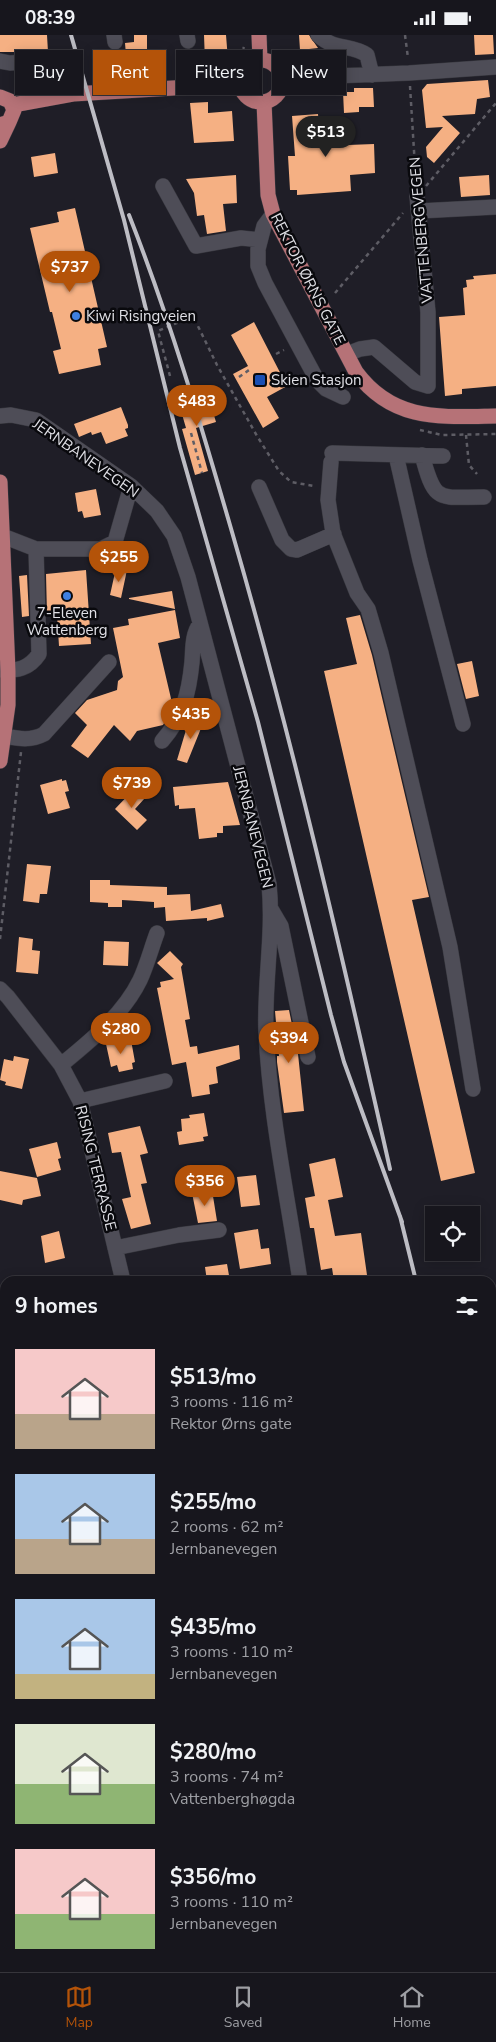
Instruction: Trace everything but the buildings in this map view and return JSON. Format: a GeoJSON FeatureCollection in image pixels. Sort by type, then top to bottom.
{"type":"FeatureCollection","features":[{"type":"Feature","properties":{"kind":"main road"},"geometry":{"type":"LineString","coordinates":[[259,35],[260,50]]}},
{"type":"Feature","properties":{"kind":"main road"},"geometry":{"type":"LineString","coordinates":[[13,105],[73,94],[176,88]]}},
{"type":"Feature","properties":{"kind":"main road"},"geometry":{"type":"LineString","coordinates":[[246,95],[257,102],[264,102],[276,95]]}},
{"type":"Feature","properties":{"kind":"main road"},"geometry":{"type":"LineString","coordinates":[[0,97],[6,98],[13,105],[14,114],[5,124],[0,141]]}},
{"type":"Feature","properties":{"kind":"main road","name":"REKTOR ØRNS GATE"},"geometry":{"type":"LineString","coordinates":[[264,102],[268,195],[274,214],[347,354],[365,384],[392,405],[423,415],[439,417],[496,416]]}},
{"type":"Feature","properties":{"kind":"main road"},"geometry":{"type":"LineString","coordinates":[[0,482],[4,670],[0,761]]}},
{"type":"Feature","properties":{"kind":"street"},"geometry":{"type":"LineString","coordinates":[[318,35],[333,45],[361,51],[367,55],[372,75]]}},
{"type":"Feature","properties":{"kind":"street"},"geometry":{"type":"LineString","coordinates":[[0,61],[15,63]]}},
{"type":"Feature","properties":{"kind":"street"},"geometry":{"type":"LineString","coordinates":[[346,76],[496,67]]}},
{"type":"Feature","properties":{"kind":"street"},"geometry":{"type":"LineString","coordinates":[[164,185],[196,246],[240,238],[260,240]]}},
{"type":"Feature","properties":{"kind":"street"},"geometry":{"type":"LineString","coordinates":[[418,204],[496,207]]}},
{"type":"Feature","properties":{"kind":"street","name":"VATTENBERGVEGEN"},"geometry":{"type":"LineString","coordinates":[[347,354],[360,349],[374,347],[415,382],[428,386],[428,311],[418,204]]}},
{"type":"Feature","properties":{"kind":"street"},"geometry":{"type":"LineString","coordinates":[[274,214],[264,226],[260,240],[258,266],[265,283],[317,380],[326,389],[343,397]]}},
{"type":"Feature","properties":{"kind":"street","name":"JERNBANEVEGEN"},"geometry":{"type":"LineString","coordinates":[[0,416],[11,415],[36,420],[131,486],[157,511],[174,536],[188,577],[269,884],[271,908],[266,1029],[268,1070],[274,1127],[299,1276]]}},
{"type":"Feature","properties":{"kind":"street"},"geometry":{"type":"LineString","coordinates":[[396,455],[420,560],[463,723]]}},
{"type":"Feature","properties":{"kind":"street"},"geometry":{"type":"LineString","coordinates":[[422,455],[428,478],[438,494],[446,498],[484,497]]}},
{"type":"Feature","properties":{"kind":"street"},"geometry":{"type":"LineString","coordinates":[[443,455],[332,458],[328,485],[334,534],[357,593],[368,609],[381,653],[450,947],[473,1089]]}},
{"type":"Feature","properties":{"kind":"street"},"geometry":{"type":"LineString","coordinates":[[2,535],[36,549],[101,549],[115,541],[131,486]]}},
{"type":"Feature","properties":{"kind":"street"},"geometry":{"type":"LineString","coordinates":[[258,487],[282,540],[291,549],[298,550],[334,534]]}},
{"type":"Feature","properties":{"kind":"street"},"geometry":{"type":"LineString","coordinates":[[4,670],[20,670],[32,664],[39,654],[36,549]]}},
{"type":"Feature","properties":{"kind":"street"},"geometry":{"type":"LineString","coordinates":[[162,741],[178,719],[186,701],[194,636],[200,623]]}},
{"type":"Feature","properties":{"kind":"street"},"geometry":{"type":"LineString","coordinates":[[2,736],[34,739],[44,734],[109,662]]}},
{"type":"Feature","properties":{"kind":"street"},"geometry":{"type":"LineString","coordinates":[[271,908],[281,926],[308,1057]]}},
{"type":"Feature","properties":{"kind":"street"},"geometry":{"type":"LineString","coordinates":[[61,1065],[94,1038],[124,1004],[140,981],[157,933]]}},
{"type":"Feature","properties":{"kind":"street","name":"RISING TERRASSE"},"geometry":{"type":"LineString","coordinates":[[0,989],[61,1065],[80,1101],[122,1276]]}},
{"type":"Feature","properties":{"kind":"street"},"geometry":{"type":"LineString","coordinates":[[80,1101],[165,1081]]}},
{"type":"Feature","properties":{"kind":"street"},"geometry":{"type":"LineString","coordinates":[[115,1248],[179,1235],[219,1230]]}},
{"type":"Feature","properties":{"kind":"path","name":"VATTENBERGVEGEN"},"geometry":{"type":"LineString","coordinates":[[405,35],[418,204]]}},
{"type":"Feature","properties":{"kind":"path"},"geometry":{"type":"LineString","coordinates":[[242,50],[245,43]]}},
{"type":"Feature","properties":{"kind":"path"},"geometry":{"type":"LineString","coordinates":[[170,376],[158,331],[194,316],[226,381],[279,471],[284,477],[300,485],[328,485]]}},
{"type":"Feature","properties":{"kind":"path"},"geometry":{"type":"LineString","coordinates":[[276,354],[284,350]]}},
{"type":"Feature","properties":{"kind":"path"},"geometry":{"type":"LineString","coordinates":[[239,377],[249,370]]}},
{"type":"Feature","properties":{"kind":"path"},"geometry":{"type":"LineString","coordinates":[[420,430],[442,435],[496,435]]}},
{"type":"Feature","properties":{"kind":"path"},"geometry":{"type":"LineString","coordinates":[[190,433],[202,473]]}},
{"type":"Feature","properties":{"kind":"path"},"geometry":{"type":"LineString","coordinates":[[466,435],[469,465],[477,474]]}},
{"type":"Feature","properties":{"kind":"path"},"geometry":{"type":"LineString","coordinates":[[0,939],[14,796],[20,767],[21,739]]}},
{"type":"Feature","properties":{"kind":"railway"},"geometry":{"type":"LineString","coordinates":[[71,35],[124,220],[180,448],[258,722],[344,1062],[402,1222]]}},
{"type":"Feature","properties":{"kind":"railway"},"geometry":{"type":"LineString","coordinates":[[129,215],[158,293],[184,372],[276,690],[316,849],[390,1169]]}},
{"type":"Feature","properties":{"kind":"railway"},"geometry":{"type":"LineString","coordinates":[[400,1216],[415,1276]]}},
{"type":"Feature","properties":{"kind":"place","name":"Kiwi Risingveien"},"geometry":{"type":"Point","coordinates":[76,316]}},
{"type":"Feature","properties":{"kind":"place","name":"Skien Stasjon"},"geometry":{"type":"Point","coordinates":[260,380]}},
{"type":"Feature","properties":{"kind":"place","name":"7-Eleven Wattenberg"},"geometry":{"type":"Point","coordinates":[67,596]}}]}
